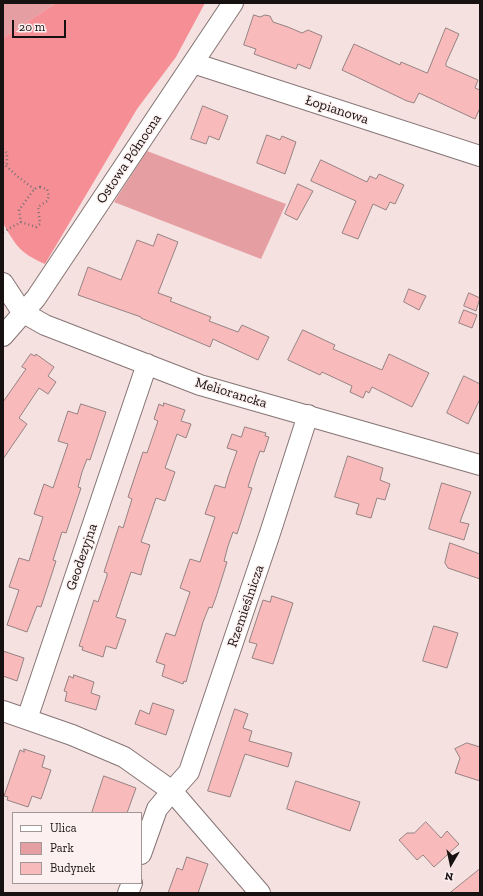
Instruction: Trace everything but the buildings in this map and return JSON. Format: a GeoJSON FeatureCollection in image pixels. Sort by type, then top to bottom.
{"type":"FeatureCollection","features":[{"type":"Feature","properties":{"kind":"street","name":"Ostowa Północna"},"geometry":{"type":"LineString","coordinates":[[3,336],[22,312],[36,298],[233,3]]}},
{"type":"Feature","properties":{"kind":"street","name":"Łopianowa"},"geometry":{"type":"LineString","coordinates":[[194,63],[480,156]]}},
{"type":"Feature","properties":{"kind":"street","name":"Meliorancka"},"geometry":{"type":"LineString","coordinates":[[3,282],[22,312],[45,325],[200,385],[480,465]]}},
{"type":"Feature","properties":{"kind":"street","name":"Geodezyjna"},"geometry":{"type":"LineString","coordinates":[[27,719],[147,364]]}},
{"type":"Feature","properties":{"kind":"street","name":"Rzemieślnicza"},"geometry":{"type":"LineString","coordinates":[[142,851],[158,809],[189,772],[270,533],[308,415]]}},
{"type":"Feature","properties":{"kind":"street"},"geometry":{"type":"LineString","coordinates":[[4,716],[27,719],[72,735],[124,757],[172,791],[260,893]]}},
{"type":"Feature","properties":{"kind":"path"},"geometry":{"type":"LineString","coordinates":[[3,148],[6,153],[7,166]]}},
{"type":"Feature","properties":{"kind":"path"},"geometry":{"type":"LineString","coordinates":[[3,163],[34,189]]}},
{"type":"Feature","properties":{"kind":"path"},"geometry":{"type":"LineString","coordinates":[[3,232],[21,222],[36,227],[40,224],[38,207],[47,201],[49,192],[47,189],[40,187],[34,189],[20,207],[21,222]]}},
{"type":"Feature","properties":{"kind":"green space"},"geometry":{"type":"Polygon","coordinates":[[[3,3],[56,3],[3,38],[3,3]]]}},
{"type":"Feature","properties":{"kind":"green space"},"geometry":{"type":"Polygon","coordinates":[[[147,151],[286,204],[261,259],[114,202],[147,151]]]}},
{"type":"Feature","properties":{"kind":"shaded area"},"geometry":{"type":"Polygon","coordinates":[[[56,3],[205,3],[176,57],[137,109],[45,264],[24,252],[15,243],[3,223],[3,38],[56,3]]]}}]}
